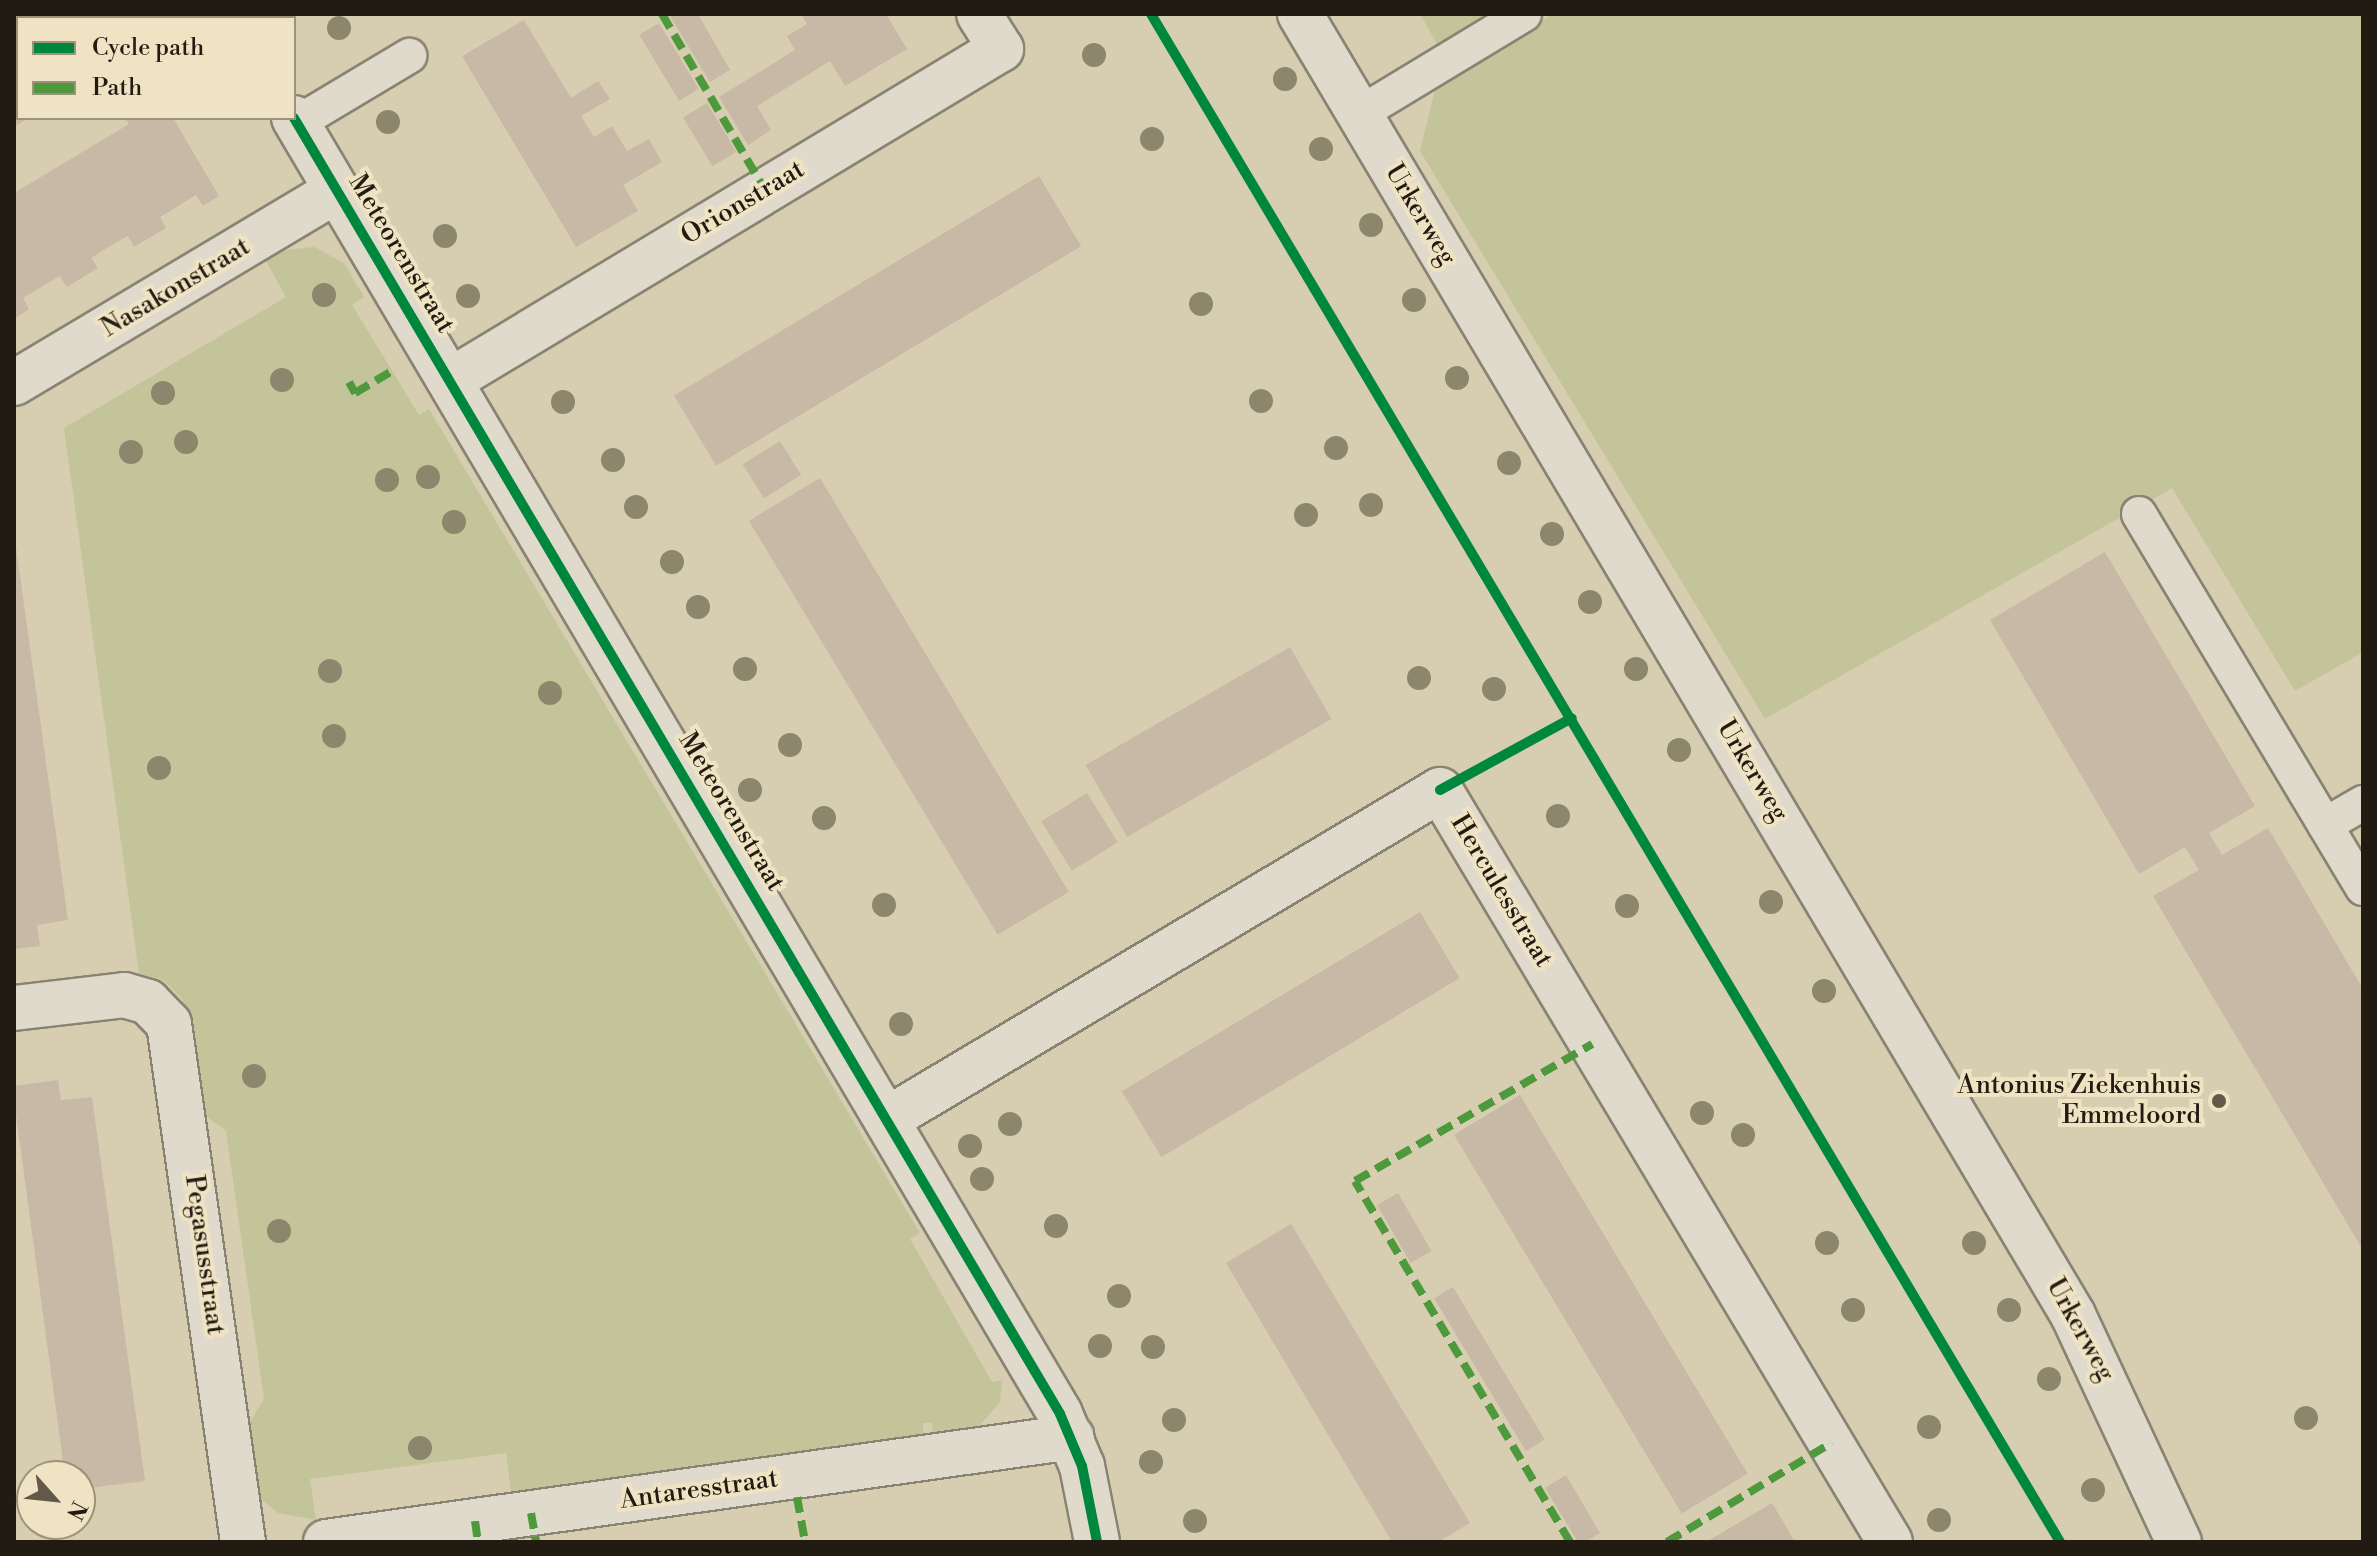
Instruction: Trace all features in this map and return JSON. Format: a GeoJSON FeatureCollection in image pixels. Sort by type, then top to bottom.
{"type":"FeatureCollection","features":[{"type":"Feature","properties":{"kind":"street","name":"Orionstraat"},"geometry":{"type":"LineString","coordinates":[[451,380],[1001,49],[979,14]]}},
{"type":"Feature","properties":{"kind":"street","name":"Urkerweg"},"geometry":{"type":"LineString","coordinates":[[1300,14],[2073,1315],[2179,1542]]}},
{"type":"Feature","properties":{"kind":"street","name":"Meteorenstraat"},"geometry":{"type":"LineString","coordinates":[[295,120],[889,1118],[1072,1437],[1097,1542]]}},
{"type":"Feature","properties":{"kind":"street","name":"Nasakonstraat"},"geometry":{"type":"LineString","coordinates":[[14,383],[336,191]]}},
{"type":"Feature","properties":{"kind":"street","name":"Herculesstraat"},"geometry":{"type":"LineString","coordinates":[[889,1118],[1440,790],[1890,1542]]}},
{"type":"Feature","properties":{"kind":"street","name":"Pegasusstraat"},"geometry":{"type":"LineString","coordinates":[[14,1008],[124,995],[158,1010],[174,1040],[243,1542]]}},
{"type":"Feature","properties":{"kind":"street","name":"Antaresstraat"},"geometry":{"type":"LineString","coordinates":[[326,1542],[1072,1437]]}},
{"type":"Feature","properties":{"kind":"lane"},"geometry":{"type":"LineString","coordinates":[[1359,114],[1524,14]]}},
{"type":"Feature","properties":{"kind":"lane"},"geometry":{"type":"LineString","coordinates":[[296,119],[417,54]]}},
{"type":"Feature","properties":{"kind":"lane"},"geometry":{"type":"LineString","coordinates":[[2139,514],[2363,888]]}},
{"type":"Feature","properties":{"kind":"lane"},"geometry":{"type":"LineString","coordinates":[[2325,825],[2363,803]]}},
{"type":"Feature","properties":{"kind":"green space"},"geometry":{"type":"Polygon","coordinates":[[[1420,14],[1500,14],[1441,51],[1420,14]]]}},
{"type":"Feature","properties":{"kind":"green space"},"geometry":{"type":"Polygon","coordinates":[[[1552,14],[2363,14],[2363,652],[2295,691],[2172,488],[1765,719],[1420,151],[1435,90],[1552,14]]]}},
{"type":"Feature","properties":{"kind":"green space"},"geometry":{"type":"Polygon","coordinates":[[[314,247],[344,263],[364,297],[352,305],[419,415],[429,409],[920,1233],[910,1239],[992,1382],[1002,1380],[1000,1402],[979,1426],[933,1435],[932,1423],[923,1423],[923,1436],[511,1492],[506,1453],[310,1479],[316,1520],[278,1513],[257,1496],[245,1430],[264,1399],[226,1131],[201,1112],[183,1000],[164,981],[139,973],[64,428],[286,297],[266,261],[285,250],[314,247]]]}},
{"type":"Feature","properties":{"kind":"building"},"geometry":{"type":"Polygon","coordinates":[[[14,14],[126,16],[16,16],[16,30],[14,14]]]}},
{"type":"Feature","properties":{"kind":"building"},"geometry":{"type":"Polygon","coordinates":[[[698,14],[730,70],[710,82],[670,16],[698,14]]]}},
{"type":"Feature","properties":{"kind":"building"},"geometry":{"type":"Polygon","coordinates":[[[801,14],[886,14],[907,49],[845,86],[830,61],[757,106],[771,130],[748,145],[719,97],[795,50],[787,36],[807,24],[801,14]]]}},
{"type":"Feature","properties":{"kind":"building"},"geometry":{"type":"Polygon","coordinates":[[[524,20],[571,98],[598,81],[610,99],[581,116],[594,137],[612,126],[627,151],[649,139],[662,162],[623,185],[638,211],[576,247],[462,56],[524,20]]]}},
{"type":"Feature","properties":{"kind":"building"},"geometry":{"type":"Polygon","coordinates":[[[659,23],[699,89],[679,101],[639,35],[659,23]]]}},
{"type":"Feature","properties":{"kind":"building"},"geometry":{"type":"Polygon","coordinates":[[[16,61],[14,86],[14,62],[16,61]]]}},
{"type":"Feature","properties":{"kind":"building"},"geometry":{"type":"Polygon","coordinates":[[[707,103],[736,152],[712,166],[683,117],[707,103]]]}},
{"type":"Feature","properties":{"kind":"building"},"geometry":{"type":"Polygon","coordinates":[[[16,114],[16,120],[26,120],[14,127],[16,114]]]}},
{"type":"Feature","properties":{"kind":"building"},"geometry":{"type":"Polygon","coordinates":[[[126,120],[174,120],[219,196],[203,206],[196,195],[160,217],[166,228],[134,247],[128,236],[91,258],[98,268],[67,287],[60,276],[23,298],[29,309],[14,319],[14,193],[129,124],[126,120]]]}},
{"type":"Feature","properties":{"kind":"building"},"geometry":{"type":"Polygon","coordinates":[[[1039,176],[1081,246],[716,466],[674,395],[1039,176]]]}},
{"type":"Feature","properties":{"kind":"building"},"geometry":{"type":"Polygon","coordinates":[[[780,441],[801,475],[764,498],[743,464],[780,441]]]}},
{"type":"Feature","properties":{"kind":"building"},"geometry":{"type":"Polygon","coordinates":[[[820,478],[1069,892],[998,935],[749,521],[820,478]]]}},
{"type":"Feature","properties":{"kind":"building"},"geometry":{"type":"Polygon","coordinates":[[[14,533],[68,920],[37,925],[40,946],[14,949],[14,533]]]}},
{"type":"Feature","properties":{"kind":"building"},"geometry":{"type":"Polygon","coordinates":[[[2105,552],[2255,806],[2209,833],[2222,855],[2268,828],[2363,989],[2363,1250],[2153,896],[2199,870],[2185,847],[2139,874],[1990,620],[2105,552]]]}},
{"type":"Feature","properties":{"kind":"building"},"geometry":{"type":"Polygon","coordinates":[[[1290,647],[1332,719],[1127,837],[1086,765],[1290,647]]]}},
{"type":"Feature","properties":{"kind":"building"},"geometry":{"type":"Polygon","coordinates":[[[1087,793],[1118,842],[1072,871],[1041,822],[1087,793]]]}},
{"type":"Feature","properties":{"kind":"building"},"geometry":{"type":"Polygon","coordinates":[[[1420,912],[1460,978],[1161,1157],[1122,1091],[1420,912]]]}},
{"type":"Feature","properties":{"kind":"building"},"geometry":{"type":"Polygon","coordinates":[[[58,1080],[61,1100],[92,1097],[145,1481],[96,1487],[96,1460],[63,1460],[14,1086],[58,1080]]]}},
{"type":"Feature","properties":{"kind":"building"},"geometry":{"type":"Polygon","coordinates":[[[1520,1095],[1748,1474],[1682,1514],[1454,1135],[1520,1095]]]}},
{"type":"Feature","properties":{"kind":"building"},"geometry":{"type":"Polygon","coordinates":[[[1398,1193],[1432,1251],[1411,1263],[1377,1205],[1398,1193]]]}},
{"type":"Feature","properties":{"kind":"building"},"geometry":{"type":"Polygon","coordinates":[[[1291,1224],[1470,1523],[1438,1542],[1392,1542],[1226,1263],[1291,1224]]]}},
{"type":"Feature","properties":{"kind":"building"},"geometry":{"type":"Polygon","coordinates":[[[1453,1287],[1545,1440],[1526,1451],[1434,1298],[1453,1287]]]}},
{"type":"Feature","properties":{"kind":"building"},"geometry":{"type":"Polygon","coordinates":[[[1566,1475],[1600,1533],[1585,1542],[1578,1542],[1545,1488],[1566,1475]]]}},
{"type":"Feature","properties":{"kind":"building"},"geometry":{"type":"Polygon","coordinates":[[[1772,1503],[1795,1542],[1706,1542],[1772,1503]]]}},
{"type":"Feature","properties":{"kind":"marked path"},"geometry":{"type":"LineString","coordinates":[[136,16],[140,14]]}},
{"type":"Feature","properties":{"kind":"marked path"},"geometry":{"type":"LineString","coordinates":[[662,14],[765,190]]}},
{"type":"Feature","properties":{"kind":"marked path"},"geometry":{"type":"LineString","coordinates":[[349,382],[355,393],[392,371]]}},
{"type":"Feature","properties":{"kind":"marked path"},"geometry":{"type":"LineString","coordinates":[[1570,1542],[1355,1181],[1592,1044]]}},
{"type":"Feature","properties":{"kind":"marked path"},"geometry":{"type":"LineString","coordinates":[[1667,1542],[1831,1443]]}},
{"type":"Feature","properties":{"kind":"marked path"},"geometry":{"type":"LineString","coordinates":[[797,1497],[805,1542]]}},
{"type":"Feature","properties":{"kind":"marked path"},"geometry":{"type":"LineString","coordinates":[[531,1513],[536,1542]]}},
{"type":"Feature","properties":{"kind":"marked path"},"geometry":{"type":"LineString","coordinates":[[475,1521],[478,1542]]}},
{"type":"Feature","properties":{"kind":"cycle path"},"geometry":{"type":"LineString","coordinates":[[1151,14],[2060,1542]]}},
{"type":"Feature","properties":{"kind":"cycle path"},"geometry":{"type":"LineString","coordinates":[[295,120],[1060,1414],[1082,1466],[1097,1542]]}},
{"type":"Feature","properties":{"kind":"cycle path"},"geometry":{"type":"LineString","coordinates":[[1440,790],[1572,718]]}},
{"type":"Feature","properties":{"kind":"place","name":"Antonius Ziekenhuis Emmeloord"},"geometry":{"type":"Point","coordinates":[2219,1101]}}]}
